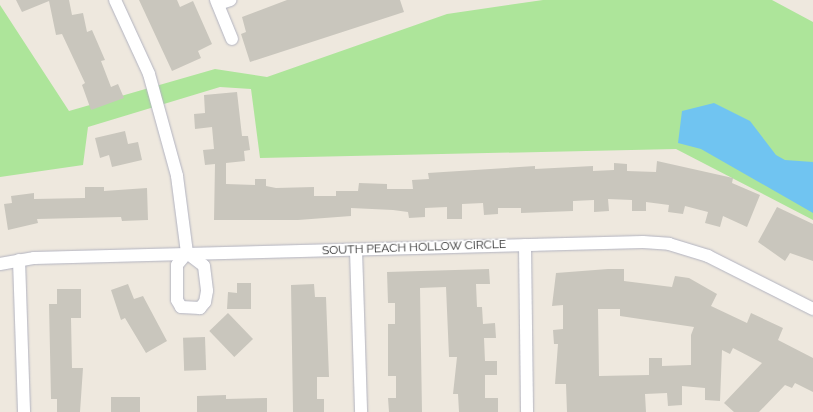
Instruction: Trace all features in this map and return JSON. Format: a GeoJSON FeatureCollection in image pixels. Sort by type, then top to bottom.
{"type":"FeatureCollection","features":[{"type":"Feature","properties":{"kind":"street"},"geometry":{"type":"LineString","coordinates":[[115,0],[149,74],[177,176],[187,252]]}},
{"type":"Feature","properties":{"kind":"street"},"geometry":{"type":"LineString","coordinates":[[230,0],[217,2],[232,39]]}},
{"type":"Feature","properties":{"kind":"street","name":"SOUTH PEACH HOLLOW CIRCLE"},"geometry":{"type":"LineString","coordinates":[[0,264],[20,260],[187,252],[356,250],[525,245],[669,244],[728,265],[813,309]]}},
{"type":"Feature","properties":{"kind":"street"},"geometry":{"type":"LineString","coordinates":[[525,245],[527,412]]}},
{"type":"Feature","properties":{"kind":"street"},"geometry":{"type":"LineString","coordinates":[[356,250],[361,412]]}},
{"type":"Feature","properties":{"kind":"street"},"geometry":{"type":"LineString","coordinates":[[20,260],[24,412]]}},
{"type":"Feature","properties":{"kind":"green space"},"geometry":{"type":"Polygon","coordinates":[[[543,0],[772,0],[813,22],[813,220],[676,149],[260,158],[251,89],[220,87],[88,127],[83,165],[0,177],[0,5],[69,111],[215,69],[267,77],[447,14],[543,0]]]}},
{"type":"Feature","properties":{"kind":"water"},"geometry":{"type":"Polygon","coordinates":[[[714,103],[750,121],[776,155],[785,160],[813,162],[813,213],[701,149],[678,143],[682,111],[714,103]]]}},
{"type":"Feature","properties":{"kind":"building"},"geometry":{"type":"Polygon","coordinates":[[[16,0],[69,0],[72,15],[83,13],[87,32],[92,30],[105,60],[101,61],[111,87],[118,84],[124,98],[91,110],[82,85],[85,83],[62,34],[56,35],[49,1],[22,12],[16,0]]]}},
{"type":"Feature","properties":{"kind":"building"},"geometry":{"type":"Polygon","coordinates":[[[139,0],[177,0],[180,7],[193,1],[212,44],[198,51],[201,58],[172,71],[139,0]]]}},
{"type":"Feature","properties":{"kind":"building"},"geometry":{"type":"Polygon","coordinates":[[[287,0],[400,0],[404,12],[250,62],[241,34],[246,32],[242,17],[287,0]]]}},
{"type":"Feature","properties":{"kind":"building"},"geometry":{"type":"Polygon","coordinates":[[[237,92],[242,136],[248,136],[250,150],[244,151],[245,161],[226,163],[226,184],[255,185],[255,179],[266,179],[266,186],[276,188],[314,187],[314,196],[336,196],[336,191],[358,191],[359,183],[387,184],[387,189],[413,189],[412,180],[429,179],[428,173],[535,166],[535,169],[593,166],[593,171],[614,170],[614,163],[627,164],[627,171],[656,172],[657,161],[733,178],[732,183],[760,195],[747,227],[723,216],[720,227],[705,223],[708,212],[685,206],[683,214],[668,212],[669,205],[646,202],[646,211],[632,211],[632,200],[608,199],[609,211],[594,212],[594,200],[573,201],[573,211],[521,213],[521,208],[498,208],[498,214],[484,215],[483,203],[462,204],[462,219],[447,219],[447,207],[425,208],[425,217],[409,218],[408,212],[351,208],[351,216],[298,220],[214,220],[215,164],[205,165],[203,150],[214,149],[212,127],[195,129],[194,114],[205,113],[204,95],[237,92]]]}},
{"type":"Feature","properties":{"kind":"building"},"geometry":{"type":"Polygon","coordinates":[[[125,131],[128,144],[138,142],[142,160],[112,167],[109,155],[100,158],[95,138],[125,131]]]}},
{"type":"Feature","properties":{"kind":"building"},"geometry":{"type":"Polygon","coordinates":[[[85,187],[104,187],[104,191],[147,188],[148,220],[122,221],[121,217],[37,219],[38,223],[8,230],[4,204],[12,203],[11,196],[34,193],[34,199],[85,198],[85,187]]]}},
{"type":"Feature","properties":{"kind":"building"},"geometry":{"type":"Polygon","coordinates":[[[777,207],[813,224],[813,261],[790,253],[785,261],[758,242],[777,207]]]}},
{"type":"Feature","properties":{"kind":"building"},"geometry":{"type":"Polygon","coordinates":[[[489,269],[490,284],[476,284],[477,307],[482,307],[483,324],[495,323],[496,338],[484,338],[485,361],[497,361],[497,375],[485,375],[485,398],[498,398],[498,412],[459,412],[458,394],[453,394],[457,357],[449,357],[446,287],[420,288],[422,412],[389,412],[388,398],[396,398],[396,376],[388,376],[388,324],[395,324],[395,303],[388,303],[387,272],[489,269]]]}},
{"type":"Feature","properties":{"kind":"building"},"geometry":{"type":"Polygon","coordinates":[[[624,269],[624,281],[672,287],[675,276],[689,278],[717,294],[711,306],[747,323],[751,313],[783,328],[778,340],[813,358],[813,392],[795,383],[792,388],[785,385],[759,412],[734,412],[724,403],[762,363],[733,348],[730,354],[722,350],[720,401],[705,400],[705,388],[682,386],[682,405],[668,406],[667,393],[645,394],[646,412],[567,412],[566,384],[555,384],[558,344],[554,344],[553,330],[563,329],[563,305],[552,306],[556,273],[624,269]],[[598,309],[599,376],[649,375],[649,358],[662,358],[662,366],[691,365],[691,335],[694,327],[620,316],[620,309],[598,309]]]}},
{"type":"Feature","properties":{"kind":"building"},"geometry":{"type":"Polygon","coordinates":[[[237,283],[251,283],[251,309],[227,309],[228,292],[237,293],[237,283]]]}},
{"type":"Feature","properties":{"kind":"building"},"geometry":{"type":"Polygon","coordinates":[[[128,284],[134,299],[143,296],[167,341],[146,353],[125,318],[121,320],[111,290],[128,284]]]}},
{"type":"Feature","properties":{"kind":"building"},"geometry":{"type":"Polygon","coordinates":[[[314,284],[315,297],[326,297],[329,377],[317,377],[317,399],[324,399],[324,412],[293,412],[291,285],[314,284]]]}},
{"type":"Feature","properties":{"kind":"building"},"geometry":{"type":"Polygon","coordinates":[[[57,289],[81,289],[81,318],[71,318],[72,368],[83,368],[80,412],[57,412],[57,399],[51,399],[49,304],[57,304],[57,289]]]}},
{"type":"Feature","properties":{"kind":"building"},"geometry":{"type":"Polygon","coordinates":[[[228,313],[253,339],[234,357],[209,331],[228,313]]]}},
{"type":"Feature","properties":{"kind":"building"},"geometry":{"type":"Polygon","coordinates":[[[205,337],[206,370],[184,371],[183,338],[205,337]]]}},
{"type":"Feature","properties":{"kind":"building"},"geometry":{"type":"Polygon","coordinates":[[[226,395],[226,399],[267,398],[267,412],[197,412],[197,396],[226,395]]]}},
{"type":"Feature","properties":{"kind":"building"},"geometry":{"type":"Polygon","coordinates":[[[111,397],[140,397],[140,412],[111,412],[111,397]]]}}]}
